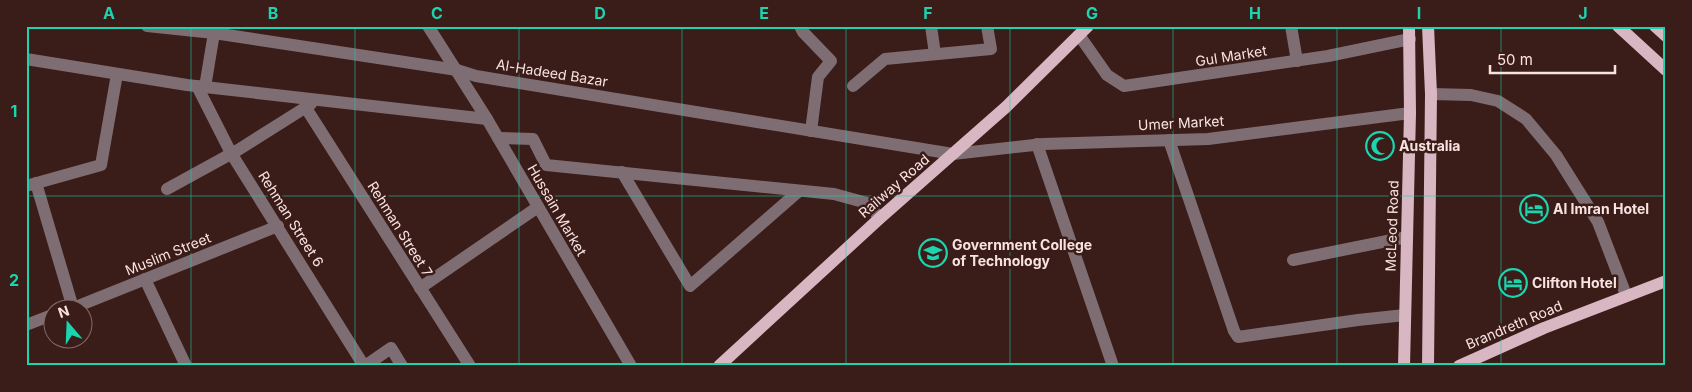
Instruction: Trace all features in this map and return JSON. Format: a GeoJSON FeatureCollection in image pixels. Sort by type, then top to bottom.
{"type":"FeatureCollection","features":[{"type":"Feature","properties":{"kind":"main road"},"geometry":{"type":"LineString","coordinates":[[1428,26],[1431,94],[1428,366]]}},
{"type":"Feature","properties":{"kind":"main road"},"geometry":{"type":"LineString","coordinates":[[1618,26],[1666,70]]}},
{"type":"Feature","properties":{"kind":"main road"},"geometry":{"type":"LineString","coordinates":[[1655,26],[1666,36]]}},
{"type":"Feature","properties":{"kind":"main road","name":"Railway Road"},"geometry":{"type":"LineString","coordinates":[[719,366],[880,218],[1006,107],[1084,31]]}},
{"type":"Feature","properties":{"kind":"main road","name":"McLeod Road"},"geometry":{"type":"LineString","coordinates":[[1404,366],[1410,113],[1409,33]]}},
{"type":"Feature","properties":{"kind":"main road","name":"Brandreth Road"},"geometry":{"type":"LineString","coordinates":[[1459,366],[1544,328],[1666,281]]}},
{"type":"Feature","properties":{"kind":"street","name":"Al-Hadeed Bazar"},"geometry":{"type":"LineString","coordinates":[[147,26],[214,33],[457,70],[476,76],[953,154]]}},
{"type":"Feature","properties":{"kind":"street","name":"Hussain Market"},"geometry":{"type":"LineString","coordinates":[[428,26],[487,119],[631,366]]}},
{"type":"Feature","properties":{"kind":"street"},"geometry":{"type":"LineString","coordinates":[[800,26],[831,61],[818,77],[811,131]]}},
{"type":"Feature","properties":{"kind":"street"},"geometry":{"type":"LineString","coordinates":[[931,26],[935,54]]}},
{"type":"Feature","properties":{"kind":"street"},"geometry":{"type":"LineString","coordinates":[[853,86],[885,59],[991,49],[987,26]]}},
{"type":"Feature","properties":{"kind":"street"},"geometry":{"type":"LineString","coordinates":[[1291,26],[1297,61]]}},
{"type":"Feature","properties":{"kind":"street","name":"Gul Market"},"geometry":{"type":"LineString","coordinates":[[1084,31],[1107,75],[1124,86],[1297,61],[1409,33]]}},
{"type":"Feature","properties":{"kind":"street"},"geometry":{"type":"LineString","coordinates":[[201,87],[214,33]]}},
{"type":"Feature","properties":{"kind":"street"},"geometry":{"type":"LineString","coordinates":[[26,60],[201,87],[487,119]]}},
{"type":"Feature","properties":{"kind":"street"},"geometry":{"type":"LineString","coordinates":[[68,300],[31,184],[100,165],[117,74]]}},
{"type":"Feature","properties":{"kind":"street","name":"Rehman Street 6"},"geometry":{"type":"LineString","coordinates":[[201,87],[231,153],[365,366],[391,348],[402,366]]}},
{"type":"Feature","properties":{"kind":"street"},"geometry":{"type":"LineString","coordinates":[[1431,94],[1471,95],[1498,101],[1526,119],[1556,156],[1598,222],[1626,295]]}},
{"type":"Feature","properties":{"kind":"street"},"geometry":{"type":"LineString","coordinates":[[167,189],[318,100]]}},
{"type":"Feature","properties":{"kind":"street","name":"Rehman Street 7"},"geometry":{"type":"LineString","coordinates":[[306,108],[470,366]]}},
{"type":"Feature","properties":{"kind":"street","name":"Umer Market"},"geometry":{"type":"LineString","coordinates":[[953,154],[1037,144],[1208,139],[1410,113]]}},
{"type":"Feature","properties":{"kind":"street"},"geometry":{"type":"LineString","coordinates":[[498,138],[533,139],[546,165],[834,194],[867,203],[880,218]]}},
{"type":"Feature","properties":{"kind":"street"},"geometry":{"type":"LineString","coordinates":[[1169,140],[1193,215],[1234,331],[1238,337],[1405,315]]}},
{"type":"Feature","properties":{"kind":"street"},"geometry":{"type":"LineString","coordinates":[[1037,144],[1113,366]]}},
{"type":"Feature","properties":{"kind":"street"},"geometry":{"type":"LineString","coordinates":[[622,172],[690,286],[799,191]]}},
{"type":"Feature","properties":{"kind":"street"},"geometry":{"type":"LineString","coordinates":[[420,288],[538,207]]}},
{"type":"Feature","properties":{"kind":"street","name":"Muslim Street"},"geometry":{"type":"LineString","coordinates":[[91,300],[278,226]]}},
{"type":"Feature","properties":{"kind":"street"},"geometry":{"type":"LineString","coordinates":[[1293,260],[1407,237]]}},
{"type":"Feature","properties":{"kind":"street"},"geometry":{"type":"LineString","coordinates":[[145,279],[186,366]]}},
{"type":"Feature","properties":{"kind":"street"},"geometry":{"type":"LineString","coordinates":[[26,325],[42,319]]}},
{"type":"Feature","properties":{"kind":"place","name":"Australia"},"geometry":{"type":"Point","coordinates":[1380,146]}},
{"type":"Feature","properties":{"kind":"place","name":"Al Imran Hotel"},"geometry":{"type":"Point","coordinates":[1534,209]}},
{"type":"Feature","properties":{"kind":"place","name":"Government College of Technology"},"geometry":{"type":"Point","coordinates":[933,253]}},
{"type":"Feature","properties":{"kind":"place","name":"Clifton Hotel"},"geometry":{"type":"Point","coordinates":[1513,283]}}]}
